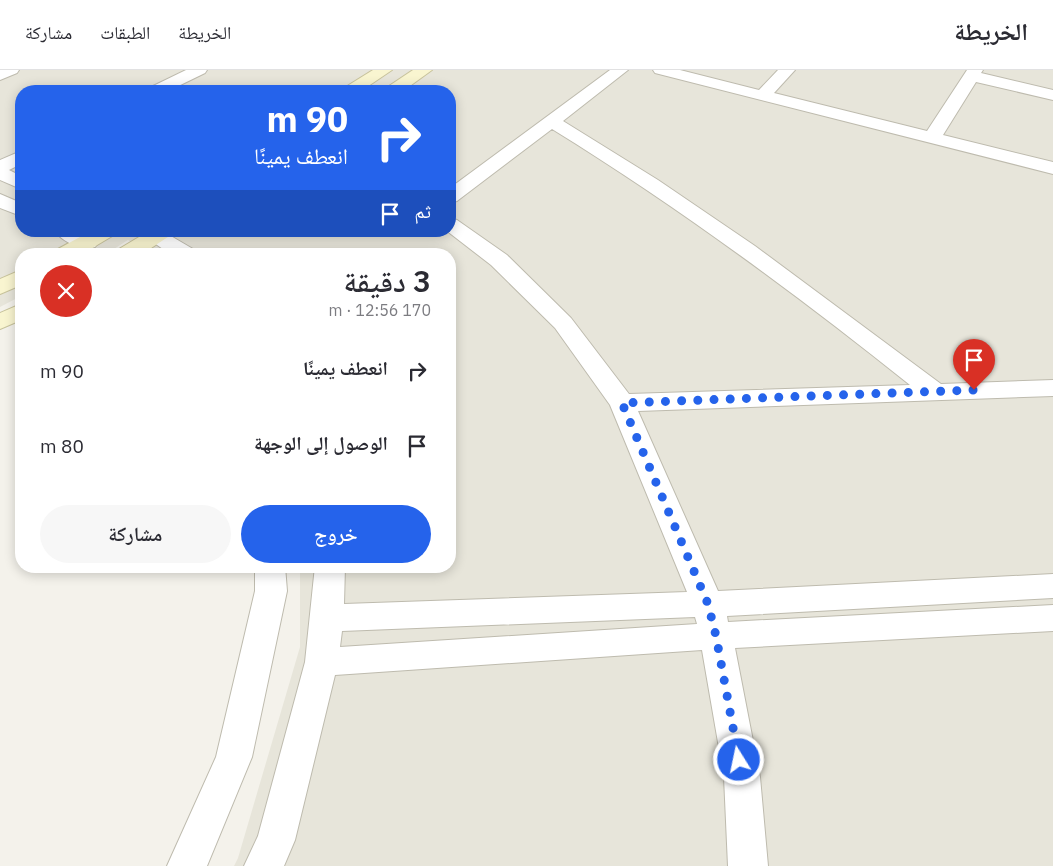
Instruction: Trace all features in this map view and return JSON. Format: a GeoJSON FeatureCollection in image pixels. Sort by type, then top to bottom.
{"type":"FeatureCollection","features":[{"type":"Feature","properties":{"kind":"street"},"geometry":{"type":"LineString","coordinates":[[0,75],[11,70]]}},
{"type":"Feature","properties":{"kind":"street"},"geometry":{"type":"LineString","coordinates":[[168,85],[199,70]]}},
{"type":"Feature","properties":{"kind":"street"},"geometry":{"type":"LineString","coordinates":[[360,85],[384,70]]}},
{"type":"Feature","properties":{"kind":"street"},"geometry":{"type":"LineString","coordinates":[[401,85],[424,70]]}},
{"type":"Feature","properties":{"kind":"street"},"geometry":{"type":"LineString","coordinates":[[456,193],[620,70]]}},
{"type":"Feature","properties":{"kind":"street"},"geometry":{"type":"LineString","coordinates":[[662,70],[1053,168]]}},
{"type":"Feature","properties":{"kind":"street"},"geometry":{"type":"LineString","coordinates":[[763,95],[787,70]]}},
{"type":"Feature","properties":{"kind":"street"},"geometry":{"type":"LineString","coordinates":[[932,138],[973,73],[1053,95]]}},
{"type":"Feature","properties":{"kind":"street"},"geometry":{"type":"LineString","coordinates":[[552,121],[659,187],[718,228],[831,310],[934,392]]}},
{"type":"Feature","properties":{"kind":"street"},"geometry":{"type":"LineString","coordinates":[[0,167],[15,160]]}},
{"type":"Feature","properties":{"kind":"street"},"geometry":{"type":"LineString","coordinates":[[0,173],[15,180]]}},
{"type":"Feature","properties":{"kind":"street"},"geometry":{"type":"LineString","coordinates":[[0,200],[15,207]]}},
{"type":"Feature","properties":{"kind":"street"},"geometry":{"type":"LineString","coordinates":[[456,228],[499,260],[563,323],[622,403],[708,604],[716,636],[742,777],[748,866]]}},
{"type":"Feature","properties":{"kind":"street"},"geometry":{"type":"LineString","coordinates":[[76,237],[88,243]]}},
{"type":"Feature","properties":{"kind":"street"},"geometry":{"type":"LineString","coordinates":[[78,248],[98,237]]}},
{"type":"Feature","properties":{"kind":"street"},"geometry":{"type":"LineString","coordinates":[[138,248],[156,237]]}},
{"type":"Feature","properties":{"kind":"street"},"geometry":{"type":"LineString","coordinates":[[165,237],[178,248]]}},
{"type":"Feature","properties":{"kind":"street"},"geometry":{"type":"LineString","coordinates":[[0,288],[15,280]]}},
{"type":"Feature","properties":{"kind":"street"},"geometry":{"type":"LineString","coordinates":[[0,322],[15,314]]}},
{"type":"Feature","properties":{"kind":"street"},"geometry":{"type":"LineString","coordinates":[[622,403],[1053,388]]}},
{"type":"Feature","properties":{"kind":"street"},"geometry":{"type":"LineString","coordinates":[[186,866],[234,757],[271,591],[270,573]]}},
{"type":"Feature","properties":{"kind":"street"},"geometry":{"type":"LineString","coordinates":[[264,866],[276,840],[322,662],[330,573]]}},
{"type":"Feature","properties":{"kind":"street"},"geometry":{"type":"LineString","coordinates":[[327,618],[708,604],[1053,586]]}},
{"type":"Feature","properties":{"kind":"street"},"geometry":{"type":"LineString","coordinates":[[322,662],[716,636],[1053,618]]}},
{"type":"Feature","properties":{"kind":"shaded area"},"geometry":{"type":"Polygon","coordinates":[[[0,70],[1053,70],[1053,866],[234,866],[238,858],[300,647],[300,573],[456,573],[456,248],[141,248],[128,240],[115,248],[15,248],[15,299],[0,307],[0,70]]]}},
{"type":"Feature","properties":{"kind":"route"},"geometry":{"type":"LineString","coordinates":[[739,760],[716,636],[708,604],[622,403],[974,390]]}}]}
